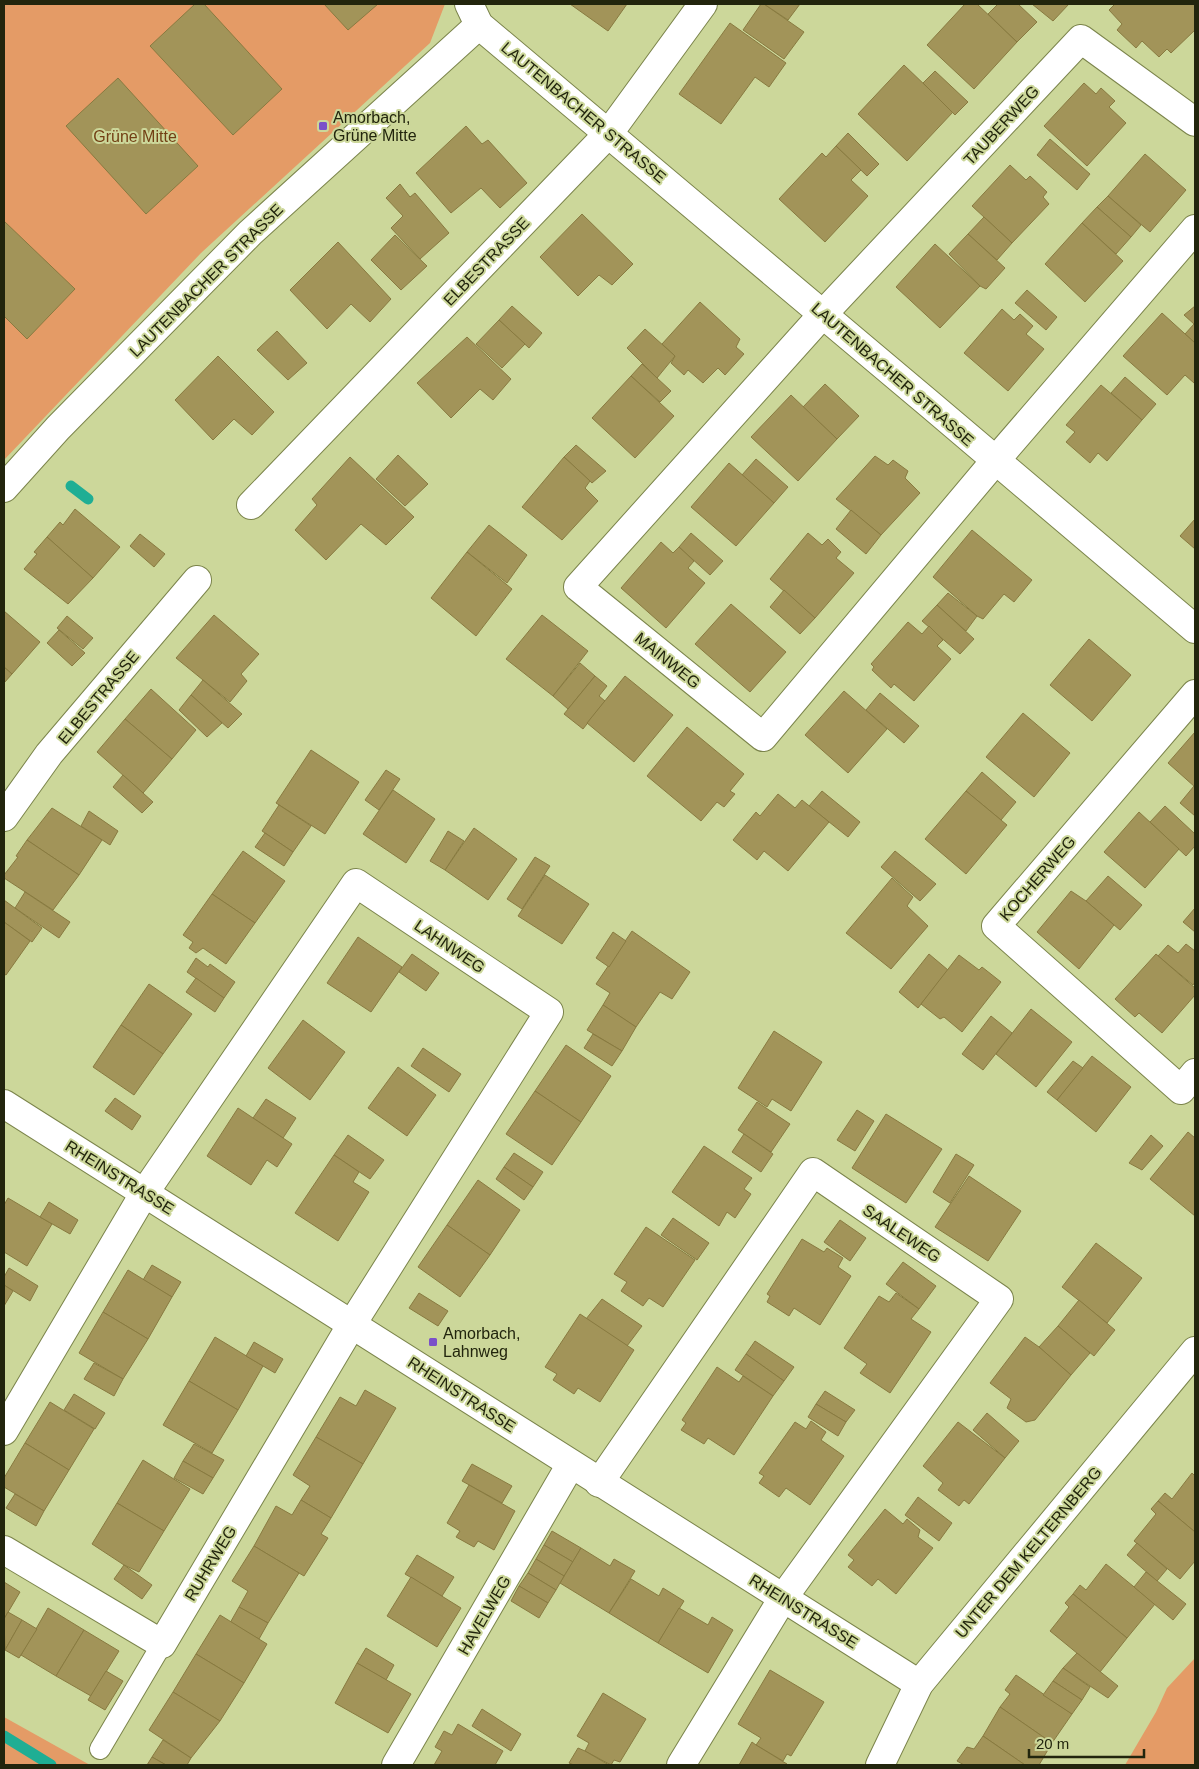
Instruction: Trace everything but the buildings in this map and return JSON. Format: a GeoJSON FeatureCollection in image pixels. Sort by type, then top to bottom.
{"type":"FeatureCollection","features":[{"type":"Feature","properties":{"kind":"street","name":"ELBESTRASSE"},"geometry":{"type":"LineString","coordinates":[[251,505],[609,133],[703,4]]}},
{"type":"Feature","properties":{"kind":"street","name":"LAUTENBACHER STRASSE"},"geometry":{"type":"LineString","coordinates":[[4,488],[58,428],[250,233],[474,14],[609,133],[1195,629]]}},
{"type":"Feature","properties":{"kind":"street","name":"TAUBERWEG"},"geometry":{"type":"LineString","coordinates":[[823,314],[1081,39],[1195,122]]}},
{"type":"Feature","properties":{"kind":"street"},"geometry":{"type":"LineString","coordinates":[[995,461],[1195,229]]}},
{"type":"Feature","properties":{"kind":"street","name":"MAINWEG"},"geometry":{"type":"LineString","coordinates":[[823,314],[578,587],[764,737],[995,461]]}},
{"type":"Feature","properties":{"kind":"street","name":"ELBESTRASSE"},"geometry":{"type":"LineString","coordinates":[[4,817],[49,754],[197,580]]}},
{"type":"Feature","properties":{"kind":"street","name":"KOCHERWEG"},"geometry":{"type":"LineString","coordinates":[[1195,694],[996,926],[1181,1090],[1195,1073]]}},
{"type":"Feature","properties":{"kind":"street","name":"LAHNWEG"},"geometry":{"type":"LineString","coordinates":[[145,1192],[356,883],[549,1012],[352,1324]]}},
{"type":"Feature","properties":{"kind":"street","name":"RHEINSTRASSE"},"geometry":{"type":"LineString","coordinates":[[4,1104],[919,1684]]}},
{"type":"Feature","properties":{"kind":"street","name":"SAALEWEG"},"geometry":{"type":"LineString","coordinates":[[599,1482],[812,1172],[999,1299],[783,1598]]}},
{"type":"Feature","properties":{"kind":"street"},"geometry":{"type":"LineString","coordinates":[[4,1431],[145,1192]]}},
{"type":"Feature","properties":{"kind":"street","name":"RUHRWEG"},"geometry":{"type":"LineString","coordinates":[[162,1644],[352,1324]]}},
{"type":"Feature","properties":{"kind":"street","name":"UNTER DEM KELTERNBERG"},"geometry":{"type":"LineString","coordinates":[[880,1765],[919,1684],[1195,1351]]}},
{"type":"Feature","properties":{"kind":"street","name":"HAVELWEG"},"geometry":{"type":"LineString","coordinates":[[396,1765],[571,1464]]}},
{"type":"Feature","properties":{"kind":"street"},"geometry":{"type":"LineString","coordinates":[[4,1550],[162,1644]]}},
{"type":"Feature","properties":{"kind":"street"},"geometry":{"type":"LineString","coordinates":[[682,1765],[783,1598]]}},
{"type":"Feature","properties":{"kind":"lane"},"geometry":{"type":"LineString","coordinates":[[100,1749],[162,1644]]}},
{"type":"Feature","properties":{"kind":"green space","name":"Grüne Mitte"},"geometry":{"type":"Polygon","coordinates":[[[4,4],[445,4],[430,43],[201,253],[4,460],[4,4]]]}},
{"type":"Feature","properties":{"kind":"green space"},"geometry":{"type":"Polygon","coordinates":[[[1195,1658],[1195,1765],[1125,1765],[1156,1712],[1167,1688],[1195,1658]]]}},
{"type":"Feature","properties":{"kind":"green space"},"geometry":{"type":"Polygon","coordinates":[[[4,1717],[90,1765],[4,1765],[4,1717]]]}},
{"type":"Feature","properties":{"kind":"waterway"},"geometry":{"type":"LineString","coordinates":[[71,486],[88,499]]}},
{"type":"Feature","properties":{"kind":"waterway"},"geometry":{"type":"LineString","coordinates":[[4,1736],[51,1765]]}},
{"type":"Feature","properties":{"kind":"place","name":"Amorbach, Grüne Mitte"},"geometry":{"type":"Point","coordinates":[323,126]}},
{"type":"Feature","properties":{"kind":"place","name":"Amorbach, Lahnweg"},"geometry":{"type":"Point","coordinates":[433,1342]}}]}
